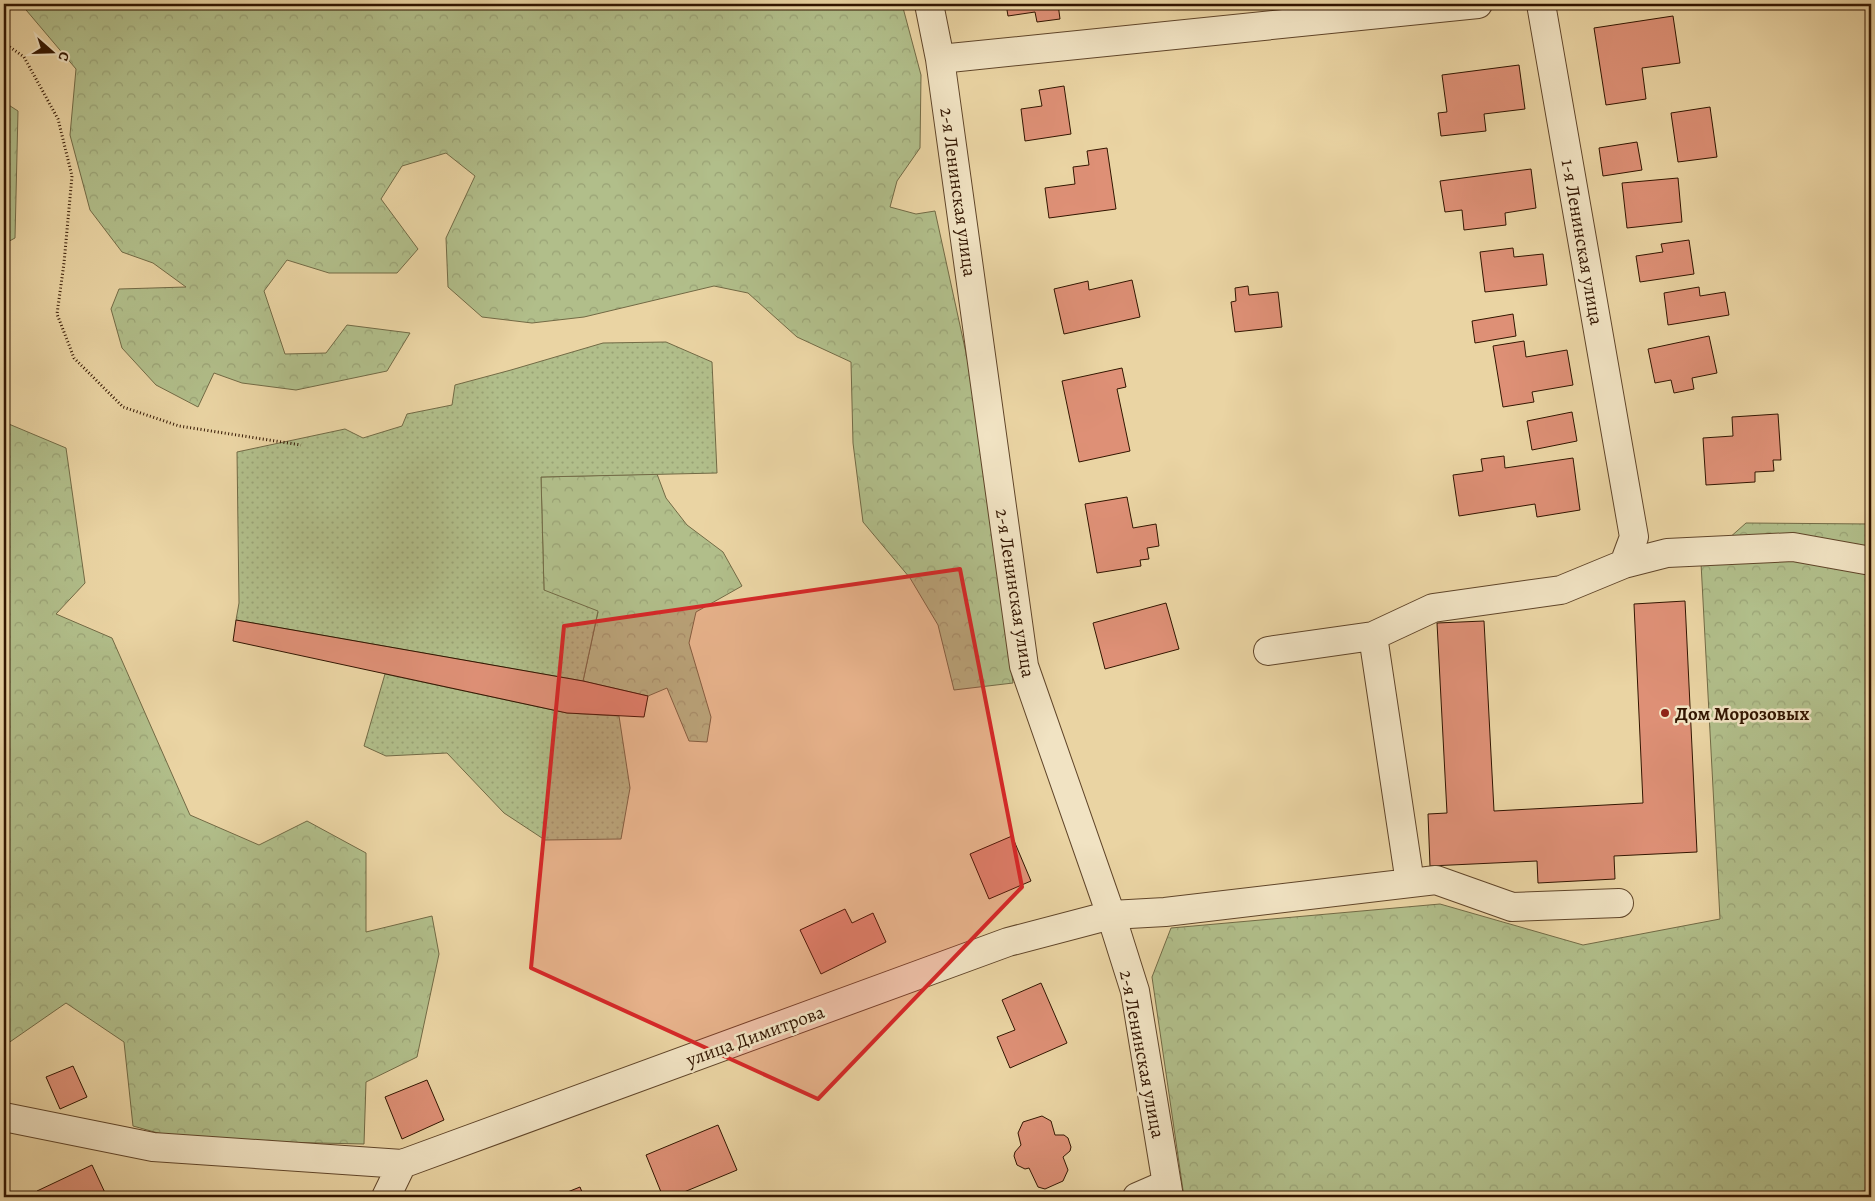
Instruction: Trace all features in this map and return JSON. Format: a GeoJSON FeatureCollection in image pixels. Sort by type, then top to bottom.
{"type":"FeatureCollection","features":[{"type":"Feature","properties":{"kind":"street","name":"2-я Ленинская улица"},"geometry":{"type":"LineString","coordinates":[[929,4],[940,59],[1024,666],[1111,915],[1134,991],[1168,1191]]}},
{"type":"Feature","properties":{"kind":"street"},"geometry":{"type":"LineString","coordinates":[[940,59],[1478,4]]}},
{"type":"Feature","properties":{"kind":"street","name":"1-я Ленинская улица"},"geometry":{"type":"LineString","coordinates":[[1541,4],[1634,537],[1624,564]]}},
{"type":"Feature","properties":{"kind":"street"},"geometry":{"type":"LineString","coordinates":[[1268,651],[1373,636],[1433,608],[1561,590],[1624,564],[1666,553],[1793,547],[1871,561]]}},
{"type":"Feature","properties":{"kind":"street"},"geometry":{"type":"LineString","coordinates":[[1373,636],[1410,883]]}},
{"type":"Feature","properties":{"kind":"street","name":"улица Димитрова"},"geometry":{"type":"LineString","coordinates":[[402,1164],[1008,942],[1111,915],[1165,912],[1436,880],[1512,907],[1619,903]]}},
{"type":"Feature","properties":{"kind":"street"},"geometry":{"type":"LineString","coordinates":[[4,1117],[153,1148],[402,1164],[386,1197]]}},
{"type":"Feature","properties":{"kind":"street"},"geometry":{"type":"LineString","coordinates":[[1137,1197],[1168,1191]]}},
{"type":"Feature","properties":{"kind":"path"},"geometry":{"type":"LineString","coordinates":[[4,43],[24,57],[58,119],[72,176],[64,263],[56,314],[74,358],[123,407],[179,426],[301,445]]}},
{"type":"Feature","properties":{"kind":"highlighted area"},"geometry":{"type":"Polygon","coordinates":[[[960,569],[1022,887],[818,1099],[531,968],[564,626],[960,569]]]}},
{"type":"Feature","properties":{"kind":"green space"},"geometry":{"type":"Polygon","coordinates":[[[21,4],[902,4],[921,75],[920,148],[897,181],[890,207],[916,214],[935,211],[980,417],[1013,683],[954,690],[938,625],[910,578],[863,522],[853,443],[851,362],[797,337],[748,293],[714,286],[584,317],[532,323],[482,317],[448,287],[446,238],[475,176],[446,153],[402,166],[381,199],[418,249],[397,273],[329,273],[287,260],[264,291],[285,354],[326,353],[347,325],[410,333],[387,371],[296,390],[242,383],[214,373],[198,407],[156,385],[122,348],[111,309],[119,289],[186,287],[153,263],[122,252],[90,210],[70,135],[76,69],[21,4]]]}},
{"type":"Feature","properties":{"kind":"green space"},"geometry":{"type":"Polygon","coordinates":[[[4,102],[18,111],[15,238],[4,244],[4,102]]]}},
{"type":"Feature","properties":{"kind":"green space"},"geometry":{"type":"Polygon","coordinates":[[[666,342],[712,362],[717,473],[541,477],[544,590],[598,611],[583,681],[236,620],[239,603],[237,452],[345,429],[363,438],[402,426],[407,414],[452,405],[455,385],[603,343],[666,342]]]}},
{"type":"Feature","properties":{"kind":"green space"},"geometry":{"type":"Polygon","coordinates":[[[4,422],[66,448],[85,583],[56,614],[112,638],[190,815],[259,845],[307,821],[366,853],[366,932],[432,916],[439,954],[417,1057],[366,1082],[364,1144],[183,1140],[133,1126],[124,1042],[66,1003],[4,1046],[4,422]]]}},
{"type":"Feature","properties":{"kind":"green space"},"geometry":{"type":"Polygon","coordinates":[[[657,474],[666,498],[687,525],[723,552],[742,586],[696,612],[689,643],[711,717],[707,742],[689,741],[667,688],[648,696],[583,681],[598,612],[544,591],[541,477],[657,474]]]}},
{"type":"Feature","properties":{"kind":"green space"},"geometry":{"type":"Polygon","coordinates":[[[1746,523],[1871,524],[1871,1190],[1814,1197],[1184,1197],[1152,977],[1171,928],[1440,904],[1583,945],[1720,919],[1701,563],[1746,523]]]}},
{"type":"Feature","properties":{"kind":"green space"},"geometry":{"type":"Polygon","coordinates":[[[385,674],[567,713],[619,716],[630,788],[621,839],[545,840],[504,813],[447,753],[386,756],[364,746],[385,674]]]}},
{"type":"Feature","properties":{"kind":"building"},"geometry":{"type":"Polygon","coordinates":[[[1006,4],[1058,4],[1060,19],[1037,22],[1035,12],[1008,16],[1006,4]]]}},
{"type":"Feature","properties":{"kind":"building"},"geometry":{"type":"Polygon","coordinates":[[[1673,16],[1680,63],[1642,68],[1646,99],[1606,105],[1594,28],[1673,16]]]}},
{"type":"Feature","properties":{"kind":"building"},"geometry":{"type":"Polygon","coordinates":[[[1519,65],[1525,109],[1484,114],[1486,131],[1441,136],[1438,113],[1447,112],[1442,75],[1519,65]]]}},
{"type":"Feature","properties":{"kind":"building"},"geometry":{"type":"Polygon","coordinates":[[[1064,86],[1071,134],[1025,141],[1021,109],[1042,106],[1039,90],[1064,86]]]}},
{"type":"Feature","properties":{"kind":"building"},"geometry":{"type":"Polygon","coordinates":[[[1710,107],[1717,157],[1678,162],[1671,113],[1710,107]]]}},
{"type":"Feature","properties":{"kind":"building"},"geometry":{"type":"Polygon","coordinates":[[[1637,142],[1642,170],[1603,176],[1599,148],[1637,142]]]}},
{"type":"Feature","properties":{"kind":"building"},"geometry":{"type":"Polygon","coordinates":[[[1107,148],[1116,209],[1049,218],[1045,188],[1075,184],[1073,167],[1089,165],[1087,151],[1107,148]]]}},
{"type":"Feature","properties":{"kind":"building"},"geometry":{"type":"Polygon","coordinates":[[[1531,169],[1536,208],[1505,213],[1506,225],[1464,230],[1462,210],[1445,212],[1440,181],[1531,169]]]}},
{"type":"Feature","properties":{"kind":"building"},"geometry":{"type":"Polygon","coordinates":[[[1678,178],[1682,222],[1627,228],[1622,183],[1678,178]]]}},
{"type":"Feature","properties":{"kind":"building"},"geometry":{"type":"Polygon","coordinates":[[[1689,240],[1694,274],[1640,282],[1636,256],[1663,252],[1661,244],[1689,240]]]}},
{"type":"Feature","properties":{"kind":"building"},"geometry":{"type":"Polygon","coordinates":[[[1513,248],[1514,257],[1543,254],[1547,285],[1485,292],[1480,252],[1513,248]]]}},
{"type":"Feature","properties":{"kind":"building"},"geometry":{"type":"Polygon","coordinates":[[[1132,280],[1140,317],[1064,334],[1054,289],[1088,281],[1089,290],[1132,280]]]}},
{"type":"Feature","properties":{"kind":"building"},"geometry":{"type":"Polygon","coordinates":[[[1248,286],[1249,295],[1278,292],[1282,327],[1235,332],[1231,302],[1236,301],[1235,288],[1248,286]]]}},
{"type":"Feature","properties":{"kind":"building"},"geometry":{"type":"Polygon","coordinates":[[[1699,287],[1700,296],[1725,292],[1729,315],[1668,325],[1664,293],[1699,287]]]}},
{"type":"Feature","properties":{"kind":"building"},"geometry":{"type":"Polygon","coordinates":[[[1513,314],[1516,336],[1475,343],[1472,321],[1513,314]]]}},
{"type":"Feature","properties":{"kind":"building"},"geometry":{"type":"Polygon","coordinates":[[[1709,336],[1717,373],[1692,378],[1694,389],[1674,393],[1671,380],[1655,383],[1648,349],[1709,336]]]}},
{"type":"Feature","properties":{"kind":"building"},"geometry":{"type":"Polygon","coordinates":[[[1524,341],[1526,357],[1567,350],[1573,385],[1532,392],[1534,402],[1503,407],[1493,346],[1524,341]]]}},
{"type":"Feature","properties":{"kind":"building"},"geometry":{"type":"Polygon","coordinates":[[[1122,368],[1126,387],[1117,389],[1130,451],[1079,462],[1062,381],[1122,368]]]}},
{"type":"Feature","properties":{"kind":"building"},"geometry":{"type":"Polygon","coordinates":[[[1572,412],[1577,441],[1532,450],[1527,421],[1572,412]]]}},
{"type":"Feature","properties":{"kind":"building"},"geometry":{"type":"Polygon","coordinates":[[[1778,414],[1781,460],[1773,460],[1774,471],[1755,472],[1755,482],[1706,485],[1703,438],[1733,436],[1732,417],[1778,414]]]}},
{"type":"Feature","properties":{"kind":"building"},"geometry":{"type":"Polygon","coordinates":[[[1504,456],[1505,468],[1573,458],[1580,510],[1537,517],[1535,504],[1459,516],[1453,475],[1483,471],[1481,459],[1504,456]]]}},
{"type":"Feature","properties":{"kind":"building"},"geometry":{"type":"Polygon","coordinates":[[[1127,497],[1133,528],[1156,524],[1159,546],[1147,548],[1149,559],[1140,560],[1141,566],[1097,573],[1085,504],[1127,497]]]}},
{"type":"Feature","properties":{"kind":"building","name":"Дом Морозовых"},"geometry":{"type":"Polygon","coordinates":[[[1685,601],[1697,852],[1614,856],[1615,879],[1538,883],[1537,861],[1430,866],[1428,814],[1447,813],[1437,623],[1484,621],[1494,811],[1643,803],[1634,604],[1685,601]]]}},
{"type":"Feature","properties":{"kind":"building"},"geometry":{"type":"Polygon","coordinates":[[[1166,603],[1179,649],[1105,669],[1093,623],[1166,603]]]}},
{"type":"Feature","properties":{"kind":"building"},"geometry":{"type":"Polygon","coordinates":[[[236,620],[583,681],[648,696],[644,717],[567,713],[233,641],[236,620]]]}},
{"type":"Feature","properties":{"kind":"building"},"geometry":{"type":"Polygon","coordinates":[[[1012,836],[1031,881],[989,899],[970,854],[1012,836]]]}},
{"type":"Feature","properties":{"kind":"building"},"geometry":{"type":"Polygon","coordinates":[[[845,909],[852,923],[873,913],[886,942],[821,974],[800,930],[845,909]]]}},
{"type":"Feature","properties":{"kind":"building"},"geometry":{"type":"Polygon","coordinates":[[[1041,983],[1067,1043],[1010,1068],[997,1037],[1015,1030],[1002,1000],[1041,983]]]}},
{"type":"Feature","properties":{"kind":"building"},"geometry":{"type":"Polygon","coordinates":[[[73,1066],[87,1097],[60,1109],[46,1077],[73,1066]]]}},
{"type":"Feature","properties":{"kind":"building"},"geometry":{"type":"Polygon","coordinates":[[[427,1080],[444,1120],[402,1139],[385,1097],[427,1080]]]}},
{"type":"Feature","properties":{"kind":"building"},"geometry":{"type":"Polygon","coordinates":[[[1042,1116],[1051,1121],[1055,1135],[1064,1135],[1068,1138],[1071,1147],[1070,1151],[1063,1157],[1068,1170],[1063,1181],[1045,1189],[1038,1187],[1029,1168],[1025,1169],[1017,1165],[1014,1156],[1021,1145],[1018,1133],[1023,1122],[1042,1116]]]}},
{"type":"Feature","properties":{"kind":"building"},"geometry":{"type":"Polygon","coordinates":[[[718,1125],[737,1170],[672,1197],[663,1197],[646,1155],[718,1125]]]}},
{"type":"Feature","properties":{"kind":"building"},"geometry":{"type":"Polygon","coordinates":[[[92,1165],[107,1197],[40,1197],[37,1191],[92,1165]]]}},
{"type":"Feature","properties":{"kind":"building"},"geometry":{"type":"Polygon","coordinates":[[[580,1187],[584,1197],[555,1197],[580,1187]]]}},
{"type":"Feature","properties":{"kind":"place","name":"Дом Морозовых"},"geometry":{"type":"Point","coordinates":[1665,713]}}]}
